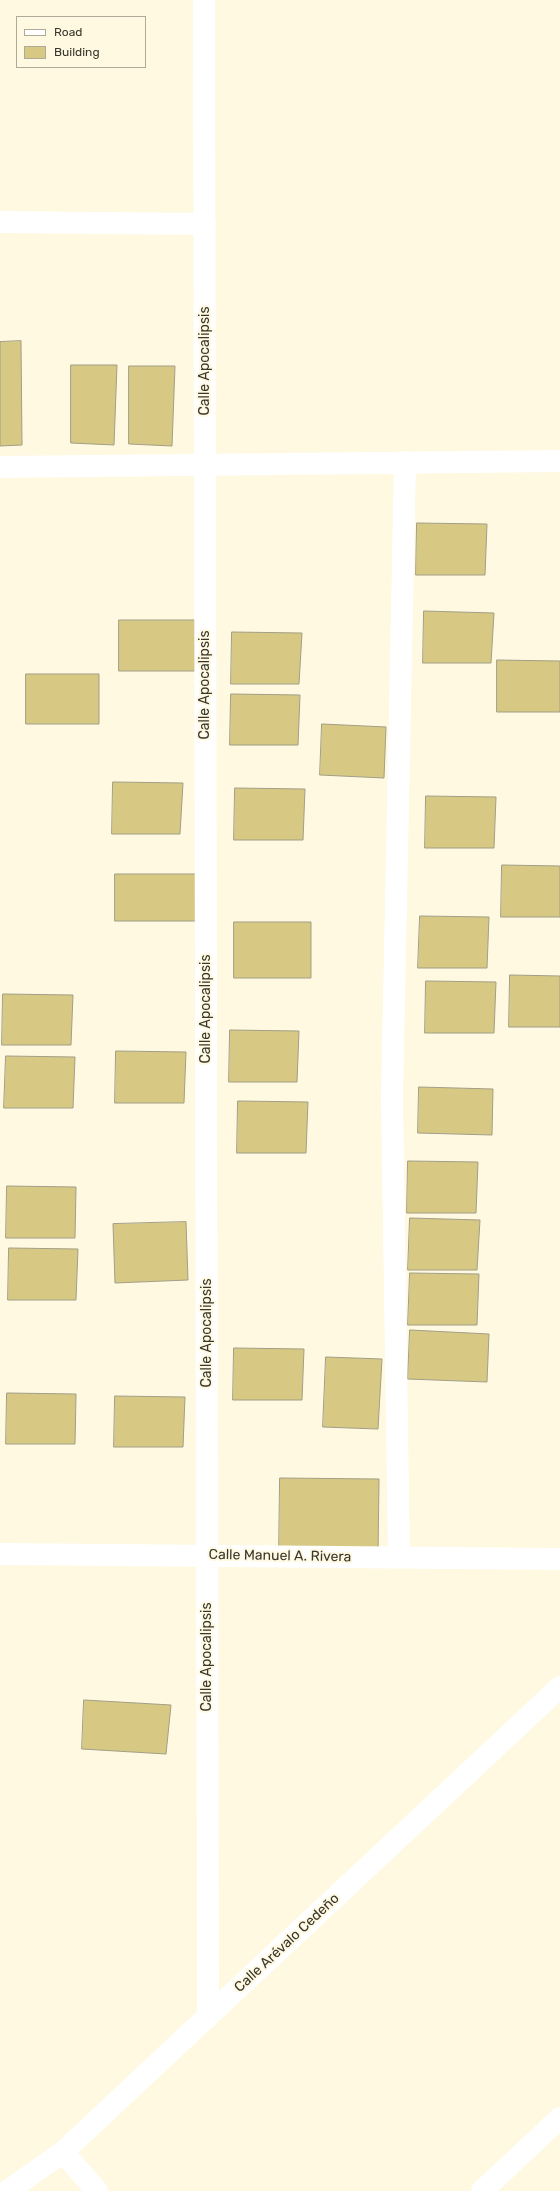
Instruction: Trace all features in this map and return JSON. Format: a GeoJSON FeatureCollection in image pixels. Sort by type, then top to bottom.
{"type":"FeatureCollection","features":[{"type":"Feature","properties":{"kind":"street","name":"Calle Apocalipsis"},"geometry":{"type":"LineString","coordinates":[[204,0],[208,2017]]}},
{"type":"Feature","properties":{"kind":"street"},"geometry":{"type":"LineString","coordinates":[[0,222],[205,224]]}},
{"type":"Feature","properties":{"kind":"street"},"geometry":{"type":"LineString","coordinates":[[0,466],[560,461]]}},
{"type":"Feature","properties":{"kind":"street"},"geometry":{"type":"LineString","coordinates":[[399,1558],[392,1097],[405,462]]}},
{"type":"Feature","properties":{"kind":"street","name":"Calle Manuel A. Rivera"},"geometry":{"type":"LineString","coordinates":[[0,1554],[560,1559]]}},
{"type":"Feature","properties":{"kind":"street","name":"Calle Arévalo Cedeño"},"geometry":{"type":"LineString","coordinates":[[8,2191],[64,2152],[560,1687]]}},
{"type":"Feature","properties":{"kind":"street"},"geometry":{"type":"LineString","coordinates":[[482,2191],[560,2118]]}},
{"type":"Feature","properties":{"kind":"street"},"geometry":{"type":"LineString","coordinates":[[64,2152],[97,2191]]}},
{"type":"Feature","properties":{"kind":"building"},"geometry":{"type":"Polygon","coordinates":[[[21,341],[22,445],[0,446],[0,342],[21,341]]]}},
{"type":"Feature","properties":{"kind":"building"},"geometry":{"type":"Polygon","coordinates":[[[71,365],[117,365],[114,445],[71,443],[71,365]]]}},
{"type":"Feature","properties":{"kind":"building"},"geometry":{"type":"Polygon","coordinates":[[[129,366],[175,366],[172,446],[129,444],[129,366]]]}},
{"type":"Feature","properties":{"kind":"building"},"geometry":{"type":"Polygon","coordinates":[[[417,523],[487,524],[485,575],[416,575],[417,523]]]}},
{"type":"Feature","properties":{"kind":"building"},"geometry":{"type":"Polygon","coordinates":[[[424,611],[494,613],[491,663],[423,663],[424,611]]]}},
{"type":"Feature","properties":{"kind":"building"},"geometry":{"type":"Polygon","coordinates":[[[119,620],[195,620],[195,671],[119,671],[119,620]]]}},
{"type":"Feature","properties":{"kind":"building"},"geometry":{"type":"Polygon","coordinates":[[[232,632],[302,633],[299,684],[231,684],[232,632]]]}},
{"type":"Feature","properties":{"kind":"building"},"geometry":{"type":"Polygon","coordinates":[[[497,660],[560,661],[560,712],[497,712],[497,660]]]}},
{"type":"Feature","properties":{"kind":"building"},"geometry":{"type":"Polygon","coordinates":[[[26,674],[99,674],[99,724],[26,724],[26,674]]]}},
{"type":"Feature","properties":{"kind":"building"},"geometry":{"type":"Polygon","coordinates":[[[231,694],[300,695],[298,745],[230,745],[231,694]]]}},
{"type":"Feature","properties":{"kind":"building"},"geometry":{"type":"Polygon","coordinates":[[[322,724],[386,727],[384,778],[320,775],[322,724]]]}},
{"type":"Feature","properties":{"kind":"building"},"geometry":{"type":"Polygon","coordinates":[[[113,782],[183,783],[180,834],[112,834],[113,782]]]}},
{"type":"Feature","properties":{"kind":"building"},"geometry":{"type":"Polygon","coordinates":[[[235,788],[305,789],[303,840],[234,840],[235,788]]]}},
{"type":"Feature","properties":{"kind":"building"},"geometry":{"type":"Polygon","coordinates":[[[426,796],[496,797],[494,848],[425,848],[426,796]]]}},
{"type":"Feature","properties":{"kind":"building"},"geometry":{"type":"Polygon","coordinates":[[[502,865],[560,866],[560,917],[501,917],[502,865]]]}},
{"type":"Feature","properties":{"kind":"building"},"geometry":{"type":"Polygon","coordinates":[[[115,874],[197,874],[197,921],[115,921],[115,874]]]}},
{"type":"Feature","properties":{"kind":"building"},"geometry":{"type":"Polygon","coordinates":[[[420,916],[489,917],[487,968],[418,968],[420,916]]]}},
{"type":"Feature","properties":{"kind":"building"},"geometry":{"type":"Polygon","coordinates":[[[234,922],[311,922],[311,978],[234,978],[234,922]]]}},
{"type":"Feature","properties":{"kind":"building"},"geometry":{"type":"Polygon","coordinates":[[[510,975],[560,976],[560,1027],[509,1027],[510,975]]]}},
{"type":"Feature","properties":{"kind":"building"},"geometry":{"type":"Polygon","coordinates":[[[426,981],[496,982],[494,1033],[425,1033],[426,981]]]}},
{"type":"Feature","properties":{"kind":"building"},"geometry":{"type":"Polygon","coordinates":[[[3,994],[73,995],[71,1045],[2,1045],[3,994]]]}},
{"type":"Feature","properties":{"kind":"building"},"geometry":{"type":"Polygon","coordinates":[[[230,1030],[299,1031],[297,1082],[229,1082],[230,1030]]]}},
{"type":"Feature","properties":{"kind":"building"},"geometry":{"type":"Polygon","coordinates":[[[116,1051],[186,1052],[184,1103],[115,1103],[116,1051]]]}},
{"type":"Feature","properties":{"kind":"building"},"geometry":{"type":"Polygon","coordinates":[[[6,1056],[75,1057],[73,1108],[4,1108],[6,1056]]]}},
{"type":"Feature","properties":{"kind":"building"},"geometry":{"type":"Polygon","coordinates":[[[419,1087],[493,1089],[492,1135],[418,1133],[419,1087]]]}},
{"type":"Feature","properties":{"kind":"building"},"geometry":{"type":"Polygon","coordinates":[[[238,1101],[308,1102],[306,1153],[237,1153],[238,1101]]]}},
{"type":"Feature","properties":{"kind":"building"},"geometry":{"type":"Polygon","coordinates":[[[408,1161],[478,1162],[476,1213],[407,1213],[408,1161]]]}},
{"type":"Feature","properties":{"kind":"building"},"geometry":{"type":"Polygon","coordinates":[[[7,1186],[76,1187],[75,1238],[6,1238],[7,1186]]]}},
{"type":"Feature","properties":{"kind":"building"},"geometry":{"type":"Polygon","coordinates":[[[410,1218],[480,1220],[477,1270],[408,1270],[410,1218]]]}},
{"type":"Feature","properties":{"kind":"building"},"geometry":{"type":"Polygon","coordinates":[[[186,1222],[188,1280],[115,1283],[113,1224],[186,1222]]]}},
{"type":"Feature","properties":{"kind":"building"},"geometry":{"type":"Polygon","coordinates":[[[9,1248],[78,1249],[76,1300],[8,1300],[9,1248]]]}},
{"type":"Feature","properties":{"kind":"building"},"geometry":{"type":"Polygon","coordinates":[[[410,1273],[479,1274],[477,1325],[408,1325],[410,1273]]]}},
{"type":"Feature","properties":{"kind":"building"},"geometry":{"type":"Polygon","coordinates":[[[410,1330],[489,1334],[487,1382],[408,1379],[410,1330]]]}},
{"type":"Feature","properties":{"kind":"building"},"geometry":{"type":"Polygon","coordinates":[[[234,1348],[304,1349],[302,1400],[233,1400],[234,1348]]]}},
{"type":"Feature","properties":{"kind":"building"},"geometry":{"type":"Polygon","coordinates":[[[326,1357],[382,1359],[378,1429],[323,1427],[326,1357]]]}},
{"type":"Feature","properties":{"kind":"building"},"geometry":{"type":"Polygon","coordinates":[[[7,1393],[76,1394],[75,1444],[6,1444],[7,1393]]]}},
{"type":"Feature","properties":{"kind":"building"},"geometry":{"type":"Polygon","coordinates":[[[115,1396],[185,1397],[183,1447],[114,1447],[115,1396]]]}},
{"type":"Feature","properties":{"kind":"building"},"geometry":{"type":"Polygon","coordinates":[[[280,1478],[379,1479],[378,1555],[279,1554],[280,1478]]]}},
{"type":"Feature","properties":{"kind":"building"},"geometry":{"type":"Polygon","coordinates":[[[84,1700],[171,1705],[166,1754],[82,1749],[84,1700]]]}}]}
